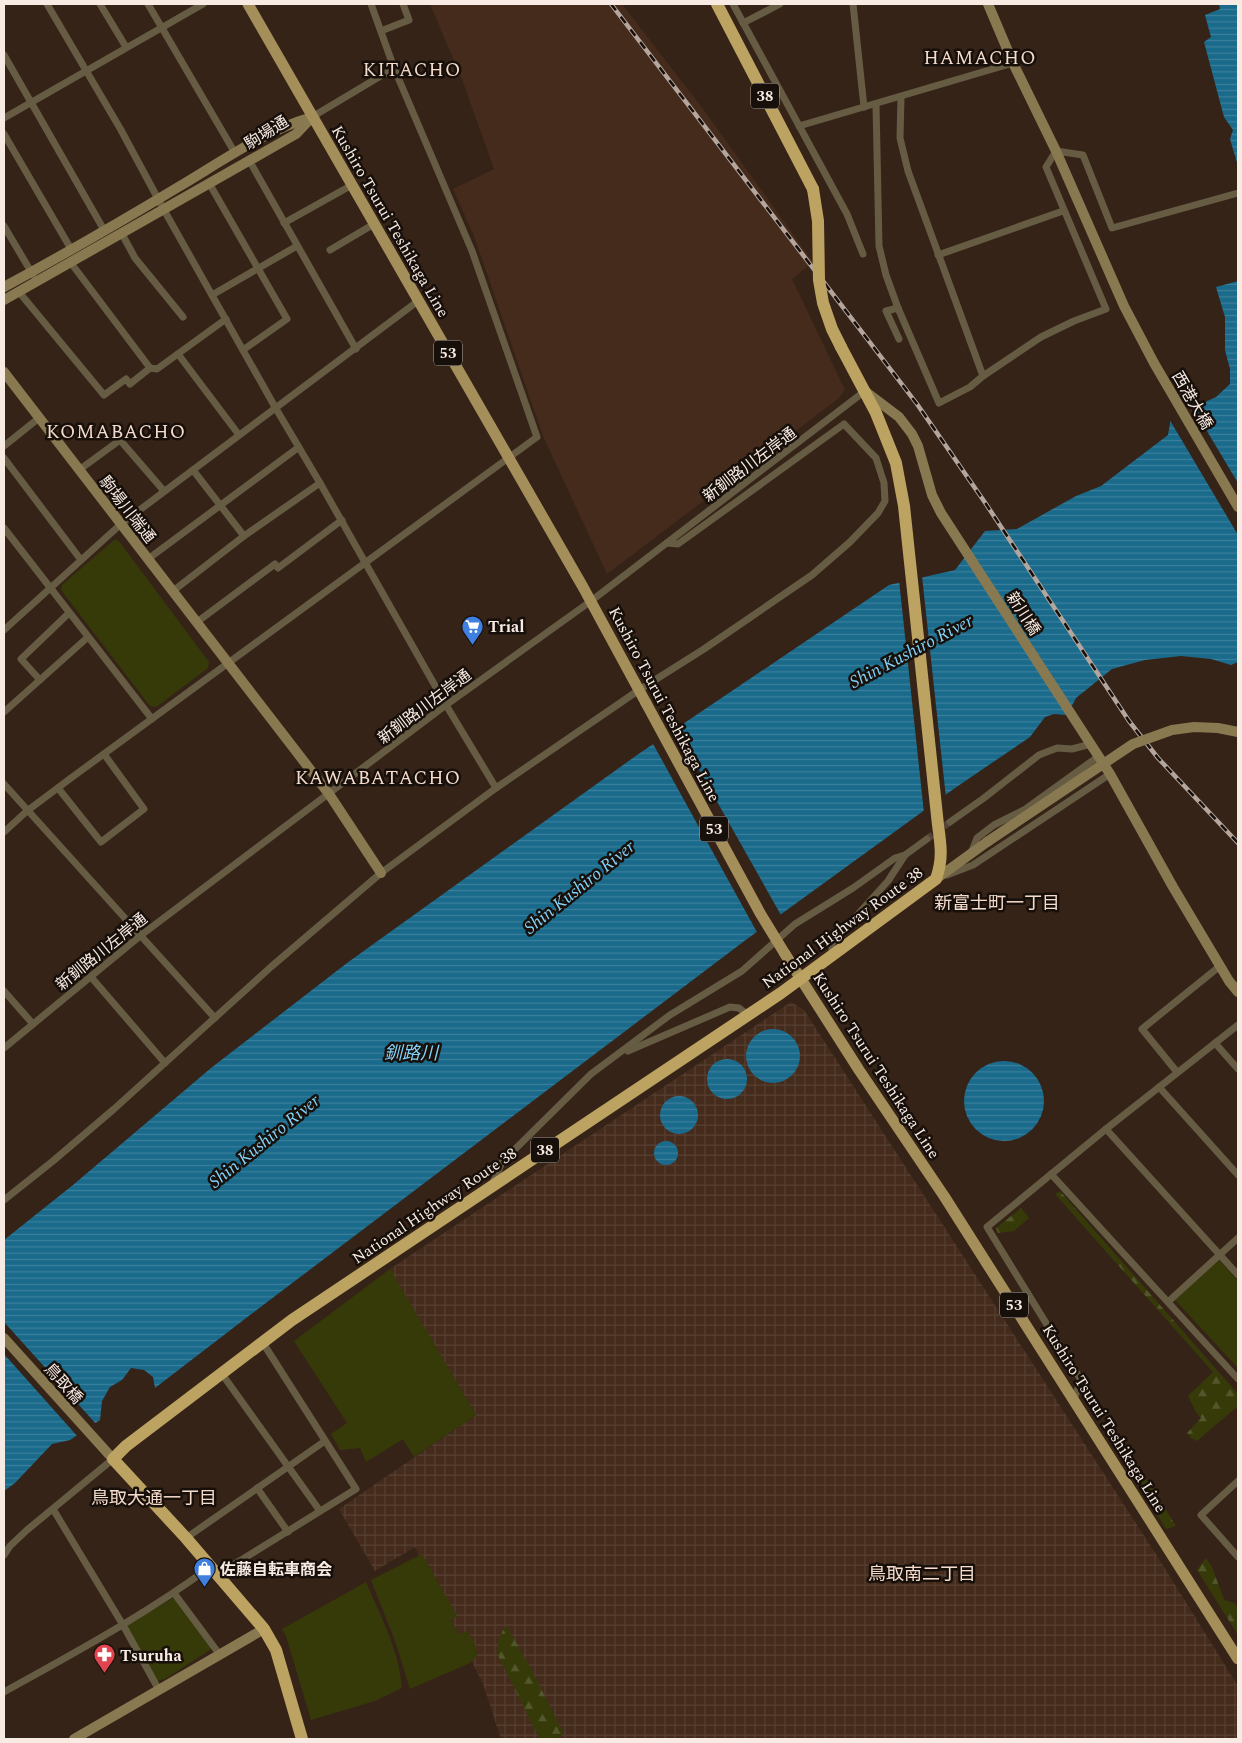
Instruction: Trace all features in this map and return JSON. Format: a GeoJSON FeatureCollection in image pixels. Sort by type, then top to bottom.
{"type":"FeatureCollection","features":[{"type":"Feature","properties":{"kind":"highway","name":"National Highway Route 38"},"geometry":{"type":"LineString","coordinates":[[113,1459],[126,1446],[292,1320],[801,979],[936,879],[941,865],[944,824],[896,463],[865,391],[832,329],[823,303],[819,280],[818,221],[813,189],[717,4]]}},
{"type":"Feature","properties":{"kind":"highway"},"geometry":{"type":"LineString","coordinates":[[113,1459],[186,1538],[264,1629],[276,1650],[302,1739]]}},
{"type":"Feature","properties":{"kind":"main road","name":"Kushiro Tsurui Teshikaga Line"},"geometry":{"type":"LineString","coordinates":[[248,4],[591,601],[760,913],[859,1070],[944,1196],[1238,1659]]}},
{"type":"Feature","properties":{"kind":"street"},"geometry":{"type":"LineString","coordinates":[[47,4],[159,199],[275,408],[342,520],[446,705],[496,788]]}},
{"type":"Feature","properties":{"kind":"street"},"geometry":{"type":"LineString","coordinates":[[100,4],[126,48]]}},
{"type":"Feature","properties":{"kind":"street"},"geometry":{"type":"LineString","coordinates":[[148,4],[234,154]]}},
{"type":"Feature","properties":{"kind":"street"},"geometry":{"type":"LineString","coordinates":[[4,118],[203,4]]}},
{"type":"Feature","properties":{"kind":"street"},"geometry":{"type":"LineString","coordinates":[[4,832],[27,811],[58,788],[537,437],[472,251],[394,68],[371,4]]}},
{"type":"Feature","properties":{"kind":"street"},"geometry":{"type":"LineString","coordinates":[[381,31],[408,20],[403,4]]}},
{"type":"Feature","properties":{"kind":"street"},"geometry":{"type":"LineString","coordinates":[[734,4],[847,214],[863,254]]}},
{"type":"Feature","properties":{"kind":"street"},"geometry":{"type":"LineString","coordinates":[[743,22],[780,4]]}},
{"type":"Feature","properties":{"kind":"street"},"geometry":{"type":"LineString","coordinates":[[853,4],[864,107]]}},
{"type":"Feature","properties":{"kind":"street","name":"西港大橋"},"geometry":{"type":"LineString","coordinates":[[988,4],[1013,62],[1056,151],[1124,306],[1154,363],[1238,507]]}},
{"type":"Feature","properties":{"kind":"street"},"geometry":{"type":"LineString","coordinates":[[4,55],[104,230]]}},
{"type":"Feature","properties":{"kind":"street"},"geometry":{"type":"LineString","coordinates":[[799,126],[1013,62]]}},
{"type":"Feature","properties":{"kind":"street"},"geometry":{"type":"LineString","coordinates":[[312,117],[394,68]]}},
{"type":"Feature","properties":{"kind":"street"},"geometry":{"type":"LineString","coordinates":[[901,97],[900,138],[908,171],[983,376]]}},
{"type":"Feature","properties":{"kind":"street"},"geometry":{"type":"LineString","coordinates":[[876,104],[880,246],[886,275],[898,308],[940,403],[970,386],[1041,337],[1074,320],[1106,310],[1046,167],[1056,151],[1083,155],[1112,228],[1238,193]]}},
{"type":"Feature","properties":{"kind":"street","name":"駒場通"},"geometry":{"type":"LineString","coordinates":[[4,287],[290,123],[312,117]]}},
{"type":"Feature","properties":{"kind":"street","name":"駒場通"},"geometry":{"type":"LineString","coordinates":[[4,300],[296,134],[312,117]]}},
{"type":"Feature","properties":{"kind":"street"},"geometry":{"type":"LineString","coordinates":[[4,134],[71,249]]}},
{"type":"Feature","properties":{"kind":"street"},"geometry":{"type":"LineString","coordinates":[[249,160],[356,349]]}},
{"type":"Feature","properties":{"kind":"street"},"geometry":{"type":"LineString","coordinates":[[210,183],[287,319],[243,350]]}},
{"type":"Feature","properties":{"kind":"street"},"geometry":{"type":"LineString","coordinates":[[284,223],[352,184]]}},
{"type":"Feature","properties":{"kind":"street"},"geometry":{"type":"LineString","coordinates":[[938,255],[1063,211]]}},
{"type":"Feature","properties":{"kind":"street"},"geometry":{"type":"LineString","coordinates":[[330,250],[374,224]]}},
{"type":"Feature","properties":{"kind":"street"},"geometry":{"type":"LineString","coordinates":[[4,226],[6,235],[37,282]]}},
{"type":"Feature","properties":{"kind":"street"},"geometry":{"type":"LineString","coordinates":[[122,234],[135,258],[183,317]]}},
{"type":"Feature","properties":{"kind":"street"},"geometry":{"type":"LineString","coordinates":[[212,295],[297,246]]}},
{"type":"Feature","properties":{"kind":"street"},"geometry":{"type":"LineString","coordinates":[[71,263],[150,368],[157,369],[226,319]]}},
{"type":"Feature","properties":{"kind":"street"},"geometry":{"type":"LineString","coordinates":[[19,292],[104,395],[126,379],[130,384],[150,368]]}},
{"type":"Feature","properties":{"kind":"street"},"geometry":{"type":"LineString","coordinates":[[4,630],[121,524],[418,301]]}},
{"type":"Feature","properties":{"kind":"street"},"geometry":{"type":"LineString","coordinates":[[898,308],[886,311],[900,339]]}},
{"type":"Feature","properties":{"kind":"street"},"geometry":{"type":"LineString","coordinates":[[178,354],[239,434]]}},
{"type":"Feature","properties":{"kind":"street","name":"駒場川端通"},"geometry":{"type":"LineString","coordinates":[[4,372],[329,794],[381,873]]}},
{"type":"Feature","properties":{"kind":"street","name":"新川橋"},"geometry":{"type":"LineString","coordinates":[[865,391],[899,417],[912,434],[918,446],[932,495],[941,513],[1092,744],[1220,966],[1238,992]]}},
{"type":"Feature","properties":{"kind":"street","name":"新釧路川左岸通"},"geometry":{"type":"LineString","coordinates":[[4,1048],[140,936],[446,705],[591,601],[865,391]]}},
{"type":"Feature","properties":{"kind":"street"},"geometry":{"type":"LineString","coordinates":[[4,446],[39,418]]}},
{"type":"Feature","properties":{"kind":"street"},"geometry":{"type":"LineString","coordinates":[[4,1200],[53,1161],[216,1018],[272,966],[381,873],[496,788],[639,690],[812,576],[878,514],[885,501],[884,483],[876,458],[844,424],[678,544],[667,543]]}},
{"type":"Feature","properties":{"kind":"street"},"geometry":{"type":"LineString","coordinates":[[79,470],[120,440],[164,491]]}},
{"type":"Feature","properties":{"kind":"street"},"geometry":{"type":"LineString","coordinates":[[148,559],[299,447]]}},
{"type":"Feature","properties":{"kind":"street"},"geometry":{"type":"LineString","coordinates":[[4,458],[81,560]]}},
{"type":"Feature","properties":{"kind":"street"},"geometry":{"type":"LineString","coordinates":[[193,470],[244,536]]}},
{"type":"Feature","properties":{"kind":"street"},"geometry":{"type":"LineString","coordinates":[[173,591],[244,536],[320,483]]}},
{"type":"Feature","properties":{"kind":"street"},"geometry":{"type":"LineString","coordinates":[[198,622],[274,564],[278,568],[342,520]]}},
{"type":"Feature","properties":{"kind":"street"},"geometry":{"type":"LineString","coordinates":[[4,528],[152,719]]}},
{"type":"Feature","properties":{"kind":"street"},"geometry":{"type":"LineString","coordinates":[[40,680],[21,659],[69,613]]}},
{"type":"Feature","properties":{"kind":"street"},"geometry":{"type":"LineString","coordinates":[[4,712],[88,637]]}},
{"type":"Feature","properties":{"kind":"street"},"geometry":{"type":"LineString","coordinates":[[936,879],[986,842],[1133,744],[1158,734],[1194,727],[1218,728],[1238,732]]}},
{"type":"Feature","properties":{"kind":"street"},"geometry":{"type":"LineString","coordinates":[[944,824],[984,798],[1039,755],[1057,748],[1072,749],[1092,744]]}},
{"type":"Feature","properties":{"kind":"street"},"geometry":{"type":"LineString","coordinates":[[58,788],[101,842],[144,809],[104,754]]}},
{"type":"Feature","properties":{"kind":"street"},"geometry":{"type":"LineString","coordinates":[[971,853],[977,838],[988,829],[1024,810],[1099,756]]}},
{"type":"Feature","properties":{"kind":"street"},"geometry":{"type":"LineString","coordinates":[[936,879],[973,865],[1110,774]]}},
{"type":"Feature","properties":{"kind":"street"},"geometry":{"type":"LineString","coordinates":[[4,784],[216,1018]]}},
{"type":"Feature","properties":{"kind":"street"},"geometry":{"type":"LineString","coordinates":[[832,955],[832,943],[888,881],[905,856],[927,839]]}},
{"type":"Feature","properties":{"kind":"street"},"geometry":{"type":"LineString","coordinates":[[491,1186],[502,1162],[591,1074],[670,1016],[742,971],[795,924],[853,888],[895,858],[905,856]]}},
{"type":"Feature","properties":{"kind":"street"},"geometry":{"type":"LineString","coordinates":[[1177,1072],[1142,1029],[1220,966]]}},
{"type":"Feature","properties":{"kind":"street"},"geometry":{"type":"LineString","coordinates":[[91,977],[165,1063]]}},
{"type":"Feature","properties":{"kind":"street"},"geometry":{"type":"LineString","coordinates":[[4,991],[32,1024]]}},
{"type":"Feature","properties":{"kind":"street"},"geometry":{"type":"LineString","coordinates":[[616,1056],[730,1007],[739,1008],[748,1015]]}},
{"type":"Feature","properties":{"kind":"street"},"geometry":{"type":"LineString","coordinates":[[1074,1399],[1081,1380],[987,1227],[1106,1129],[1238,1025]]}},
{"type":"Feature","properties":{"kind":"street"},"geometry":{"type":"LineString","coordinates":[[1215,1043],[1238,1069]]}},
{"type":"Feature","properties":{"kind":"street"},"geometry":{"type":"LineString","coordinates":[[1159,1087],[1238,1175]]}},
{"type":"Feature","properties":{"kind":"street"},"geometry":{"type":"LineString","coordinates":[[1106,1129],[1238,1275]]}},
{"type":"Feature","properties":{"kind":"street"},"geometry":{"type":"LineString","coordinates":[[1051,1174],[1238,1379]]}},
{"type":"Feature","properties":{"kind":"street"},"geometry":{"type":"LineString","coordinates":[[1168,1301],[1238,1238]]}},
{"type":"Feature","properties":{"kind":"street","name":"鳥取橋"},"geometry":{"type":"LineString","coordinates":[[4,1338],[113,1459]]}},
{"type":"Feature","properties":{"kind":"street"},"geometry":{"type":"LineString","coordinates":[[4,1692],[214,1571],[288,1532],[356,1489],[264,1343]]}},
{"type":"Feature","properties":{"kind":"street"},"geometry":{"type":"LineString","coordinates":[[222,1374],[320,1511]]}},
{"type":"Feature","properties":{"kind":"street"},"geometry":{"type":"LineString","coordinates":[[186,1538],[326,1441]]}},
{"type":"Feature","properties":{"kind":"street"},"geometry":{"type":"LineString","coordinates":[[4,1555],[10,1546],[27,1530],[113,1459]]}},
{"type":"Feature","properties":{"kind":"street"},"geometry":{"type":"LineString","coordinates":[[1238,1481],[1201,1515],[1238,1556]]}},
{"type":"Feature","properties":{"kind":"street"},"geometry":{"type":"LineString","coordinates":[[257,1488],[288,1532]]}},
{"type":"Feature","properties":{"kind":"street"},"geometry":{"type":"LineString","coordinates":[[53,1509],[160,1690]]}},
{"type":"Feature","properties":{"kind":"street"},"geometry":{"type":"LineString","coordinates":[[174,1594],[220,1655]]}},
{"type":"Feature","properties":{"kind":"street"},"geometry":{"type":"LineString","coordinates":[[74,1739],[264,1629]]}},
{"type":"Feature","properties":{"kind":"shaded area"},"geometry":{"type":"Polygon","coordinates":[[[430,4],[622,4],[703,109],[813,262],[792,279],[845,390],[839,398],[607,574],[543,436],[474,236],[453,189],[494,169],[463,82],[430,4]]]}},
{"type":"Feature","properties":{"kind":"shaded area"},"geometry":{"type":"Polygon","coordinates":[[[791,1002],[804,1010],[1159,1559],[1238,1686],[1238,1739],[501,1739],[483,1684],[415,1547],[375,1571],[339,1509],[476,1415],[415,1315],[390,1269],[791,1002]]]}},
{"type":"Feature","properties":{"kind":"green space"},"geometry":{"type":"Polygon","coordinates":[[[114,540],[118,540],[209,662],[208,668],[156,707],[150,706],[61,590],[62,585],[114,540]]]}},
{"type":"Feature","properties":{"kind":"green space"},"geometry":{"type":"Polygon","coordinates":[[[1060,1191],[1238,1394],[1238,1406],[1197,1441],[1187,1433],[1201,1418],[1188,1396],[1213,1372],[1055,1194],[1060,1191]]]}},
{"type":"Feature","properties":{"kind":"green space"},"geometry":{"type":"Polygon","coordinates":[[[1021,1208],[1029,1218],[1014,1231],[998,1233],[996,1228],[1021,1208]]]}},
{"type":"Feature","properties":{"kind":"green space"},"geometry":{"type":"Polygon","coordinates":[[[1219,1260],[1238,1281],[1238,1368],[1175,1300],[1219,1260]]]}},
{"type":"Feature","properties":{"kind":"green space"},"geometry":{"type":"Polygon","coordinates":[[[390,1269],[476,1415],[414,1457],[403,1439],[366,1462],[360,1448],[340,1450],[331,1434],[347,1423],[294,1341],[390,1269]]]}},
{"type":"Feature","properties":{"kind":"green space"},"geometry":{"type":"Polygon","coordinates":[[[1111,1438],[1121,1439],[1176,1526],[1166,1529],[1111,1438]]]}},
{"type":"Feature","properties":{"kind":"green space"},"geometry":{"type":"Polygon","coordinates":[[[422,1554],[457,1616],[451,1620],[458,1634],[467,1631],[475,1644],[477,1656],[470,1663],[410,1689],[395,1641],[371,1580],[422,1554]]]}},
{"type":"Feature","properties":{"kind":"green space"},"geometry":{"type":"Polygon","coordinates":[[[1206,1558],[1212,1567],[1224,1600],[1235,1603],[1238,1609],[1238,1635],[1197,1570],[1206,1558]]]}},
{"type":"Feature","properties":{"kind":"green space"},"geometry":{"type":"Polygon","coordinates":[[[366,1582],[393,1647],[402,1688],[375,1701],[311,1720],[286,1636],[282,1629],[366,1582]]]}},
{"type":"Feature","properties":{"kind":"green space"},"geometry":{"type":"Polygon","coordinates":[[[175,1597],[213,1648],[165,1679],[157,1681],[126,1626],[175,1597]]]}},
{"type":"Feature","properties":{"kind":"green space"},"geometry":{"type":"Polygon","coordinates":[[[506,1625],[564,1734],[555,1739],[542,1739],[537,1734],[497,1653],[499,1638],[506,1625]]]}},
{"type":"Feature","properties":{"kind":"water"},"geometry":{"type":"Polygon","coordinates":[[[1219,4],[1238,4],[1238,166],[1230,139],[1233,130],[1224,117],[1204,42],[1211,37],[1205,15],[1220,9],[1219,4]]]}},
{"type":"Feature","properties":{"kind":"water","name":"釧路川"},"geometry":{"type":"Polygon","coordinates":[[[1238,281],[1238,662],[1231,665],[1211,659],[1181,656],[1145,660],[1112,669],[1076,698],[1067,715],[1054,714],[1045,717],[1030,737],[955,788],[747,939],[155,1388],[153,1377],[144,1370],[131,1368],[122,1380],[110,1387],[102,1401],[100,1420],[70,1440],[52,1444],[15,1483],[4,1491],[4,1240],[73,1185],[211,1068],[347,963],[637,755],[889,585],[955,570],[985,531],[1017,529],[1076,496],[1101,486],[1168,435],[1171,418],[1216,397],[1230,384],[1230,369],[1225,350],[1225,317],[1216,287],[1238,281]]]}},
{"type":"Feature","properties":{"kind":"water"},"geometry":{"type":"Polygon","coordinates":[[[773,1029],[783,1031],[792,1037],[798,1046],[800,1056],[798,1066],[792,1075],[783,1081],[773,1083],[763,1081],[754,1075],[748,1066],[746,1056],[748,1046],[754,1037],[763,1031],[773,1029]]]}},
{"type":"Feature","properties":{"kind":"water"},"geometry":{"type":"Polygon","coordinates":[[[723,1059],[731,1059],[738,1062],[744,1068],[747,1079],[744,1090],[738,1096],[731,1099],[723,1099],[716,1096],[710,1090],[707,1083],[707,1075],[710,1068],[716,1062],[723,1059]]]}},
{"type":"Feature","properties":{"kind":"water"},"geometry":{"type":"Polygon","coordinates":[[[1004,1061],[1019,1064],[1032,1073],[1041,1086],[1044,1101],[1041,1116],[1032,1129],[1019,1138],[1004,1141],[989,1138],[976,1129],[967,1116],[964,1101],[967,1086],[976,1073],[989,1064],[1004,1061]]]}},
{"type":"Feature","properties":{"kind":"water"},"geometry":{"type":"Polygon","coordinates":[[[679,1096],[693,1101],[698,1115],[693,1129],[679,1134],[665,1129],[660,1115],[665,1101],[679,1096]]]}},
{"type":"Feature","properties":{"kind":"water"},"geometry":{"type":"Polygon","coordinates":[[[666,1141],[675,1144],[678,1153],[675,1162],[666,1165],[657,1162],[654,1153],[657,1144],[666,1141]]]}},
{"type":"Feature","properties":{"kind":"pier"},"geometry":{"type":"Polygon","coordinates":[[[1192,406],[1238,483],[1238,535],[1168,417],[1192,406]]]}},
{"type":"Feature","properties":{"kind":"pier"},"geometry":{"type":"Polygon","coordinates":[[[922,576],[946,798],[924,813],[899,580],[922,576]]]}},
{"type":"Feature","properties":{"kind":"pier"},"geometry":{"type":"Polygon","coordinates":[[[675,727],[782,917],[758,934],[652,742],[675,727]]]}},
{"type":"Feature","properties":{"kind":"pier"},"geometry":{"type":"Polygon","coordinates":[[[4,1322],[97,1425],[78,1437],[4,1354],[4,1322]]]}},
{"type":"Feature","properties":{"kind":"tunnel"},"geometry":{"type":"LineString","coordinates":[[927,839],[950,822]]}},
{"type":"Feature","properties":{"kind":"railway"},"geometry":{"type":"LineString","coordinates":[[611,4],[917,404],[986,504],[1129,721],[1158,758],[1238,843]]}},
{"type":"Feature","properties":{"kind":"place","name":"Trial"},"geometry":{"type":"Point","coordinates":[472,645]}},
{"type":"Feature","properties":{"kind":"place","name":"佐藤自転車商会"},"geometry":{"type":"Point","coordinates":[204,1588]}},
{"type":"Feature","properties":{"kind":"place","name":"Tsuruha"},"geometry":{"type":"Point","coordinates":[104,1674]}},
{"type":"Feature","properties":{"kind":"district","name":"HAMACHO"},"geometry":{"type":"Point","coordinates":[980,57]}},
{"type":"Feature","properties":{"kind":"district","name":"KITACHO"},"geometry":{"type":"Point","coordinates":[412,69]}},
{"type":"Feature","properties":{"kind":"district","name":"KOMABACHO"},"geometry":{"type":"Point","coordinates":[116,431]}},
{"type":"Feature","properties":{"kind":"district","name":"KAWABATACHO"},"geometry":{"type":"Point","coordinates":[378,777]}},
{"type":"Feature","properties":{"kind":"district","name":"新富士町一丁目"},"geometry":{"type":"Point","coordinates":[997,903]}},
{"type":"Feature","properties":{"kind":"district","name":"鳥取大通一丁目"},"geometry":{"type":"Point","coordinates":[154,1498]}},
{"type":"Feature","properties":{"kind":"district","name":"鳥取南二丁目"},"geometry":{"type":"Point","coordinates":[922,1574]}},
{"type":"Feature","properties":{"kind":"water label","name":"Shin Kushiro River"},"geometry":{"type":"Point","coordinates":[911,651]}},
{"type":"Feature","properties":{"kind":"water label","name":"Shin Kushiro River"},"geometry":{"type":"Point","coordinates":[579,887]}},
{"type":"Feature","properties":{"kind":"water label","name":"Shin Kushiro River"},"geometry":{"type":"Point","coordinates":[264,1141]}}]}
